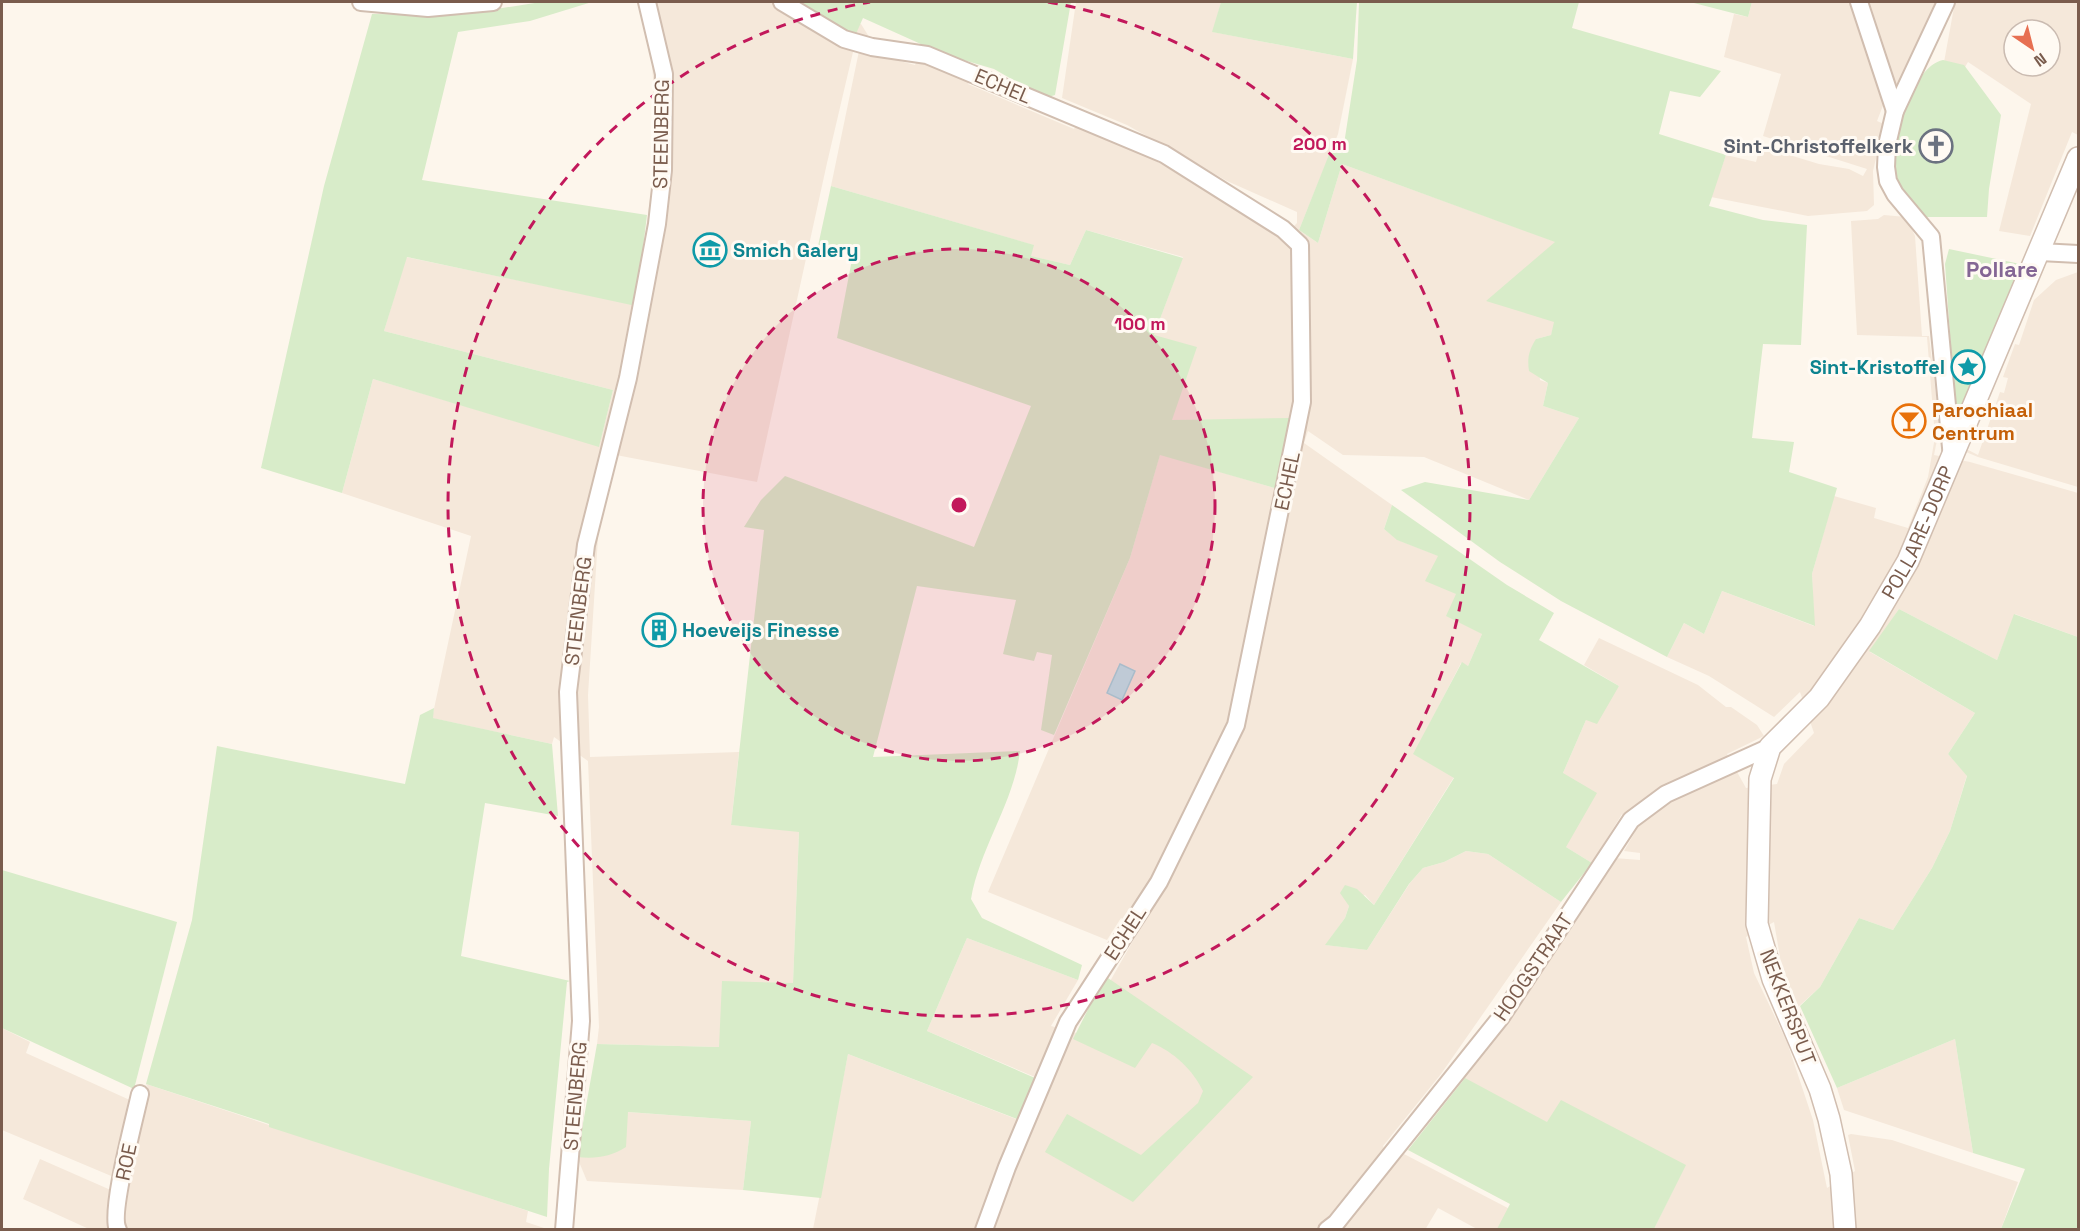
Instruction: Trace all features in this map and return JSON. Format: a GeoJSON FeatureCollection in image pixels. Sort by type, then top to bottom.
{"type":"FeatureCollection","features":[{"type":"Feature","properties":{"kind":"street"},"geometry":{"type":"LineString","coordinates":[[361,2],[428,9],[493,2]]}},
{"type":"Feature","properties":{"kind":"street","name":"STEENBERG"},"geometry":{"type":"LineString","coordinates":[[564,1230],[581,1021],[568,692],[586,545],[628,378],[657,224],[663,170],[664,74],[647,2]]}},
{"type":"Feature","properties":{"kind":"street","name":"ECHEL"},"geometry":{"type":"LineString","coordinates":[[782,2],[844,39],[872,47],[927,55],[1164,154],[1283,229],[1300,245],[1302,402],[1236,725],[1159,882],[1068,1022],[1007,1167],[984,1230]]}},
{"type":"Feature","properties":{"kind":"street"},"geometry":{"type":"LineString","coordinates":[[1859,2],[1896,111]]}},
{"type":"Feature","properties":{"kind":"street"},"geometry":{"type":"LineString","coordinates":[[1946,2],[1896,111],[1886,167],[1895,194],[1931,237],[1952,460]]}},
{"type":"Feature","properties":{"kind":"street","name":"POLLARE-DORP"},"geometry":{"type":"LineString","coordinates":[[1770,747],[1820,699],[1870,626],[1908,561],[2079,158]]}},
{"type":"Feature","properties":{"kind":"street"},"geometry":{"type":"LineString","coordinates":[[2040,252],[2079,254]]}},
{"type":"Feature","properties":{"kind":"street","name":"HOOGSTRAAT"},"geometry":{"type":"LineString","coordinates":[[1327,1230],[1336,1223],[1381,1171],[1501,1017],[1631,820],[1666,794],[1770,747]]}},
{"type":"Feature","properties":{"kind":"street","name":"NEKKERSPUT"},"geometry":{"type":"LineString","coordinates":[[1770,747],[1760,779],[1757,924],[1773,979],[1820,1089],[1829,1119],[1841,1174],[1845,1230]]}},
{"type":"Feature","properties":{"kind":"street","name":"ROE"},"geometry":{"type":"LineString","coordinates":[[118,1230],[117,1206],[140,1094]]}},
{"type":"Feature","properties":{"kind":"shaded area"},"geometry":{"type":"Polygon","coordinates":[[[639,2],[800,2],[831,23],[861,24],[881,56],[915,65],[918,58],[971,79],[968,84],[1074,129],[1077,124],[1146,155],[1283,237],[1297,223],[1297,212],[1227,181],[1127,125],[1062,98],[1076,2],[1221,2],[1213,32],[1353,59],[1338,134],[1299,230],[1318,243],[1342,164],[1556,242],[1555,322],[1551,335],[1536,339],[1540,380],[1548,383],[1543,406],[1579,418],[1529,500],[1424,457],[1343,455],[1308,431],[1304,443],[1392,505],[1384,529],[1398,540],[1439,556],[1456,594],[1482,634],[1468,666],[1461,663],[1414,754],[1454,777],[1374,905],[1365,895],[1348,903],[1345,918],[1326,945],[1367,950],[1410,883],[1423,868],[1444,862],[1466,851],[1488,854],[1561,902],[1441,1074],[1383,1146],[1393,1167],[1404,1154],[1548,1229],[1477,1229],[1438,1208],[1425,1230],[813,1229],[848,1054],[1016,1119],[1035,1077],[927,1031],[967,938],[1078,980],[1051,1026],[1080,1034],[1138,932],[1121,918],[1107,940],[988,892],[1130,558],[1160,454],[1278,489],[1290,419],[1172,420],[1154,335],[1183,257],[1086,230],[1070,265],[1030,256],[1033,245],[831,186],[859,51],[853,52],[757,482],[616,455],[599,522],[588,695],[590,757],[739,752],[731,825],[799,831],[793,983],[720,1047],[597,1044],[599,1027],[588,761],[554,737],[552,744],[432,718],[471,536],[342,493],[373,379],[599,446],[613,390],[384,331],[406,257],[636,305],[657,146],[652,62],[655,60],[639,2]]]}},
{"type":"Feature","properties":{"kind":"shaded area"},"geometry":{"type":"Polygon","coordinates":[[[1752,2],[1937,2],[1897,87],[1874,28],[1866,52],[1884,103],[1877,121],[1884,124],[1873,171],[1874,205],[1867,211],[1808,216],[1711,197],[1726,155],[1756,162],[1760,146],[1819,164],[1849,169],[1863,176],[1867,169],[1763,136],[1781,74],[1724,57],[1734,14],[1748,17],[1752,2]]]}},
{"type":"Feature","properties":{"kind":"shaded area"},"geometry":{"type":"Polygon","coordinates":[[[1955,2],[2078,2],[2078,135],[2072,132],[2030,236],[1999,231],[2031,104],[1968,62],[1965,67],[1944,62],[1955,2]]]}},
{"type":"Feature","properties":{"kind":"shaded area"},"geometry":{"type":"Polygon","coordinates":[[[1884,215],[1906,217],[1915,236],[1922,336],[1929,336],[1941,436],[1978,455],[2000,392],[2004,393],[2008,378],[2003,377],[2015,344],[2019,345],[2034,300],[2056,280],[2078,272],[2078,487],[1978,457],[1937,440],[1934,455],[1970,462],[2078,493],[2078,637],[2015,614],[1997,660],[1899,609],[1870,652],[1975,713],[1948,754],[1967,775],[1950,831],[1932,868],[1893,930],[1859,918],[1820,987],[1798,1007],[1781,963],[1774,922],[1746,937],[1754,973],[1787,1042],[1813,1120],[1827,1188],[1855,1171],[1848,1135],[1851,1134],[1892,1140],[2018,1182],[2001,1229],[1654,1229],[1673,1190],[1463,1079],[1614,858],[1640,860],[1640,853],[1624,851],[1635,832],[1622,814],[1592,863],[1566,847],[1563,773],[1586,720],[1619,686],[1584,665],[1599,638],[1698,685],[1726,707],[1731,707],[1757,725],[1764,736],[1727,754],[1746,788],[1777,784],[1784,764],[1814,733],[1800,692],[1774,717],[1709,676],[1667,657],[1684,623],[1704,634],[1722,591],[1814,626],[1812,574],[1834,496],[1876,508],[1874,518],[1908,528],[1928,477],[1935,437],[1927,337],[1857,335],[1851,221],[1878,219],[1884,215]]]}},
{"type":"Feature","properties":{"kind":"shaded area"},"geometry":{"type":"Polygon","coordinates":[[[2,1028],[30,1042],[26,1053],[132,1101],[140,1130],[148,1088],[146,1084],[528,1211],[526,1222],[547,1229],[89,1229],[23,1199],[40,1159],[113,1191],[116,1178],[2,1130],[2,1028]]]}},
{"type":"Feature","properties":{"kind":"shaded area"},"geometry":{"type":"Polygon","coordinates":[[[1955,1039],[1973,1153],[1844,1110],[1837,1088],[1955,1039]]]}},
{"type":"Feature","properties":{"kind":"shaded area"},"geometry":{"type":"Polygon","coordinates":[[[627,1112],[751,1121],[743,1190],[587,1181],[577,1157],[627,1112]]]}},
{"type":"Feature","properties":{"kind":"green space"},"geometry":{"type":"Polygon","coordinates":[[[541,2],[592,2],[530,21],[458,32],[422,180],[647,215],[636,306],[407,257],[384,331],[613,390],[599,447],[373,379],[342,493],[261,468],[324,186],[372,14],[458,15],[541,2]]]}},
{"type":"Feature","properties":{"kind":"green space"},"geometry":{"type":"Polygon","coordinates":[[[800,2],[1071,2],[1055,95],[1045,98],[994,69],[943,54],[863,18],[855,36],[800,2]]]}},
{"type":"Feature","properties":{"kind":"green space"},"geometry":{"type":"Polygon","coordinates":[[[1221,2],[1357,2],[1353,59],[1212,32],[1221,2]]]}},
{"type":"Feature","properties":{"kind":"green space"},"geometry":{"type":"Polygon","coordinates":[[[1359,2],[1579,2],[1572,28],[1721,71],[1700,97],[1670,91],[1659,134],[1726,155],[1709,206],[1763,220],[1807,225],[1801,345],[1763,344],[1752,438],[1794,442],[1789,472],[1837,488],[1812,574],[1815,626],[1722,591],[1704,634],[1684,623],[1667,657],[1561,601],[1500,562],[1401,490],[1425,482],[1529,500],[1579,418],[1543,406],[1548,383],[1529,371],[1528,358],[1536,339],[1551,335],[1554,322],[1486,301],[1555,242],[1342,164],[1318,243],[1299,230],[1334,142],[1344,144],[1357,60],[1359,2]]]}},
{"type":"Feature","properties":{"kind":"green space"},"geometry":{"type":"Polygon","coordinates":[[[1690,2],[1752,2],[1748,17],[1690,2]]]}},
{"type":"Feature","properties":{"kind":"green space"},"geometry":{"type":"Polygon","coordinates":[[[1943,60],[1964,65],[2001,115],[1989,189],[1987,217],[1920,217],[1903,194],[1893,175],[1895,142],[1913,90],[1932,65],[1943,60]]]}},
{"type":"Feature","properties":{"kind":"green space"},"geometry":{"type":"Polygon","coordinates":[[[831,186],[1034,245],[1031,256],[1070,265],[1086,230],[1183,258],[1154,335],[1197,347],[1172,420],[1290,418],[1278,489],[1160,455],[1130,558],[1054,735],[1041,730],[1052,655],[1037,652],[1034,661],[1003,654],[1016,600],[917,586],[873,757],[1020,751],[1011,789],[975,880],[971,899],[982,918],[1082,965],[1078,980],[967,938],[927,1031],[1035,1078],[1017,1119],[848,1054],[821,1198],[743,1190],[751,1121],[628,1112],[626,1147],[603,1156],[577,1157],[597,1044],[719,1047],[722,981],[793,983],[799,832],[731,825],[764,530],[744,527],[761,500],[785,476],[974,547],[1031,406],[837,338],[853,254],[818,246],[831,186]]]}},
{"type":"Feature","properties":{"kind":"green space"},"geometry":{"type":"Polygon","coordinates":[[[1949,249],[2025,265],[1963,409],[1955,406],[1945,264],[1949,249]]]}},
{"type":"Feature","properties":{"kind":"green space"},"geometry":{"type":"Polygon","coordinates":[[[1392,505],[1507,585],[1554,613],[1539,640],[1619,686],[1597,724],[1586,720],[1563,773],[1597,793],[1566,847],[1592,863],[1561,902],[1488,854],[1466,851],[1444,862],[1423,868],[1409,884],[1367,950],[1325,945],[1345,918],[1349,906],[1340,893],[1345,885],[1357,889],[1374,905],[1454,778],[1413,754],[1462,662],[1468,666],[1482,634],[1446,616],[1456,594],[1425,581],[1438,556],[1397,540],[1384,529],[1392,505]]]}},
{"type":"Feature","properties":{"kind":"green space"},"geometry":{"type":"Polygon","coordinates":[[[1899,609],[1997,660],[2014,614],[2078,637],[2078,1229],[2001,1229],[2025,1169],[1973,1153],[1955,1039],[1837,1088],[1800,1006],[1820,987],[1859,918],[1893,930],[1932,868],[1950,831],[1967,776],[1948,754],[1975,713],[1869,651],[1899,609]]]}},
{"type":"Feature","properties":{"kind":"green space"},"geometry":{"type":"Polygon","coordinates":[[[434,708],[433,718],[552,744],[558,816],[485,803],[461,956],[570,981],[567,982],[549,1169],[547,1217],[269,1127],[269,1124],[146,1084],[192,920],[217,746],[405,784],[420,715],[434,708]]]}},
{"type":"Feature","properties":{"kind":"green space"},"geometry":{"type":"Polygon","coordinates":[[[2,870],[177,922],[134,1089],[2,1028],[2,870]]]}},
{"type":"Feature","properties":{"kind":"green space"},"geometry":{"type":"Polygon","coordinates":[[[1105,976],[1253,1077],[1133,1202],[1045,1152],[1067,1114],[1141,1155],[1198,1103],[1203,1091],[1182,1062],[1168,1051],[1152,1043],[1135,1068],[1073,1039],[1105,976]]]}},
{"type":"Feature","properties":{"kind":"green space"},"geometry":{"type":"Polygon","coordinates":[[[1465,1078],[1547,1122],[1561,1100],[1686,1165],[1654,1229],[1497,1229],[1510,1204],[1408,1150],[1465,1078]]]}},
{"type":"Feature","properties":{"kind":"water"},"geometry":{"type":"Polygon","coordinates":[[[1120,664],[1135,671],[1122,700],[1107,693],[1120,664]]]}},
{"type":"Feature","properties":{"kind":"place","name":"Sint-Christoffelkerk"},"geometry":{"type":"Point","coordinates":[1936,146]}},
{"type":"Feature","properties":{"kind":"place","name":"Smich Galery"},"geometry":{"type":"Point","coordinates":[710,250]}},
{"type":"Feature","properties":{"kind":"place","name":"Sint-Kristoffel"},"geometry":{"type":"Point","coordinates":[1968,367]}},
{"type":"Feature","properties":{"kind":"place","name":"Parochiaal Centrum"},"geometry":{"type":"Point","coordinates":[1909,421]}},
{"type":"Feature","properties":{"kind":"place","name":"Hoeveijs Finesse"},"geometry":{"type":"Point","coordinates":[659,630]}},
{"type":"Feature","properties":{"kind":"district","name":"Pollare"},"geometry":{"type":"Point","coordinates":[2002,269]}}]}
